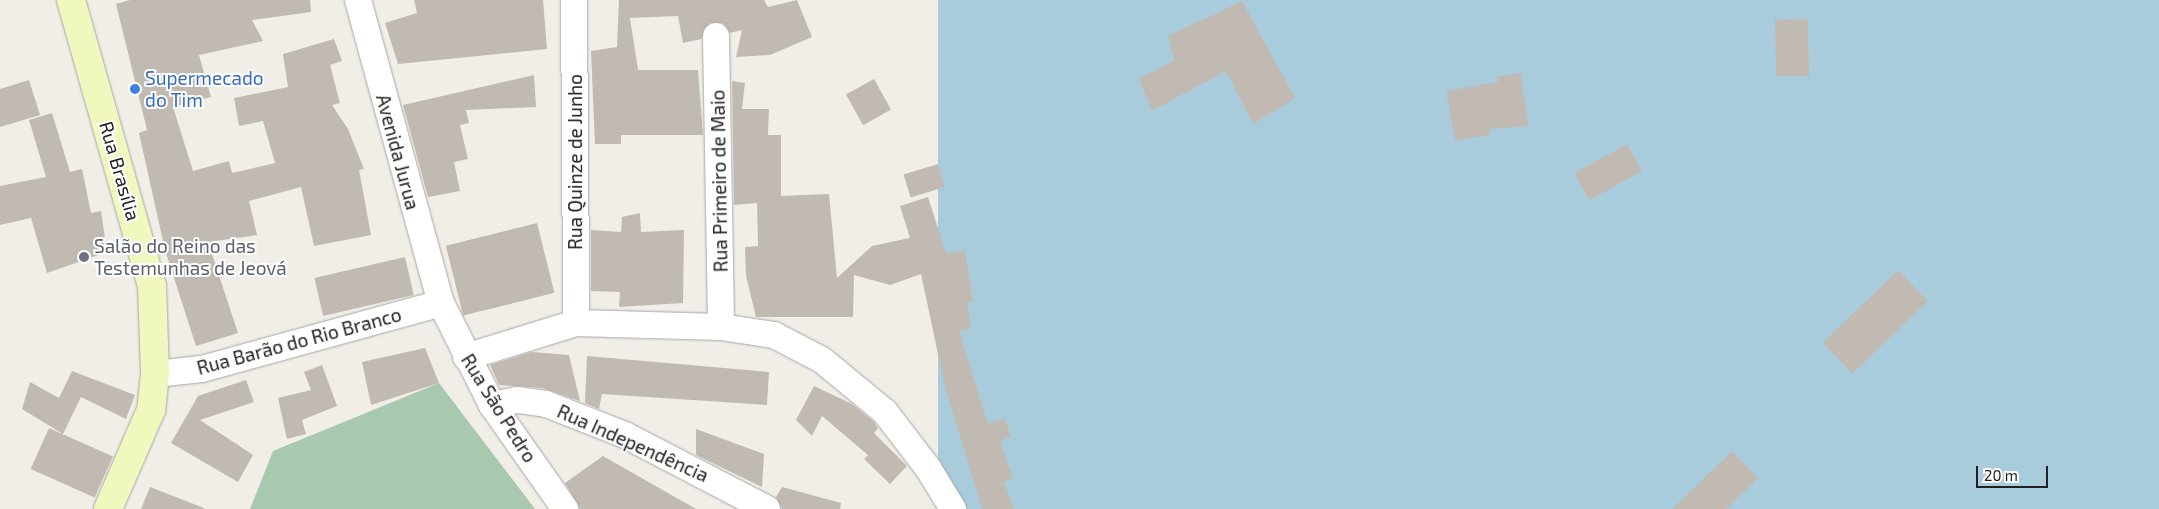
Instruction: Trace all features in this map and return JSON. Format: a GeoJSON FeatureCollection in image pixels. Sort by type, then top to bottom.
{"type":"FeatureCollection","features":[{"type":"Feature","properties":{"kind":"street","name":"Rua Brasília"},"geometry":{"type":"LineString","coordinates":[[71,0],[152,286],[155,374],[151,410],[108,509]]}},
{"type":"Feature","properties":{"kind":"street","name":"Avenida Jurua"},"geometry":{"type":"LineString","coordinates":[[358,0],[441,303]]}},
{"type":"Feature","properties":{"kind":"street","name":"Rua Quinze de Junho"},"geometry":{"type":"LineString","coordinates":[[574,0],[576,324]]}},
{"type":"Feature","properties":{"kind":"street","name":"Rua Primeiro de Maio"},"geometry":{"type":"LineString","coordinates":[[716,36],[721,327]]}},
{"type":"Feature","properties":{"kind":"street","name":"Rua Barão do Rio Branco"},"geometry":{"type":"LineString","coordinates":[[155,374],[202,370],[441,303]]}},
{"type":"Feature","properties":{"kind":"street","name":"Rua São Pedro"},"geometry":{"type":"LineString","coordinates":[[441,303],[466,357],[492,405],[564,509]]}},
{"type":"Feature","properties":{"kind":"street"},"geometry":{"type":"LineString","coordinates":[[466,357],[576,324],[721,327],[774,335],[822,360],[884,412],[928,468],[952,509]]}},
{"type":"Feature","properties":{"kind":"street","name":"Rua Independência"},"geometry":{"type":"LineString","coordinates":[[492,405],[518,400],[546,404],[625,436],[767,509]]}},
{"type":"Feature","properties":{"kind":"green space"},"geometry":{"type":"Polygon","coordinates":[[[439,383],[535,509],[250,509],[273,451],[439,383]]]}},
{"type":"Feature","properties":{"kind":"water"},"geometry":{"type":"Polygon","coordinates":[[[938,0],[2159,0],[2159,509],[938,509],[938,0]]]}},
{"type":"Feature","properties":{"kind":"building"},"geometry":{"type":"Polygon","coordinates":[[[130,0],[310,0],[311,12],[252,20],[263,41],[199,55],[211,97],[173,107],[193,171],[229,161],[232,173],[275,163],[263,121],[239,126],[234,98],[288,87],[283,54],[334,39],[342,61],[330,65],[340,103],[332,105],[348,129],[364,169],[359,170],[371,235],[314,246],[301,187],[249,201],[257,235],[208,242],[238,333],[196,346],[165,250],[139,133],[147,130],[116,4],[130,0]]]}},
{"type":"Feature","properties":{"kind":"building"},"geometry":{"type":"Polygon","coordinates":[[[414,0],[543,0],[547,49],[398,64],[385,23],[417,13],[414,0]]]}},
{"type":"Feature","properties":{"kind":"building"},"geometry":{"type":"Polygon","coordinates":[[[619,0],[764,0],[768,7],[797,0],[812,37],[770,55],[736,57],[742,30],[730,33],[723,23],[709,23],[701,39],[683,43],[678,16],[630,18],[638,70],[698,70],[703,135],[621,135],[621,144],[595,144],[591,51],[617,47],[619,0]]]}},
{"type":"Feature","properties":{"kind":"building"},"geometry":{"type":"Polygon","coordinates":[[[1242,1],[1295,98],[1253,124],[1226,71],[1152,111],[1139,79],[1174,60],[1168,36],[1242,1]]]}},
{"type":"Feature","properties":{"kind":"building"},"geometry":{"type":"Polygon","coordinates":[[[1808,19],[1809,76],[1776,77],[1775,20],[1808,19]]]}},
{"type":"Feature","properties":{"kind":"building"},"geometry":{"type":"Polygon","coordinates":[[[1520,73],[1529,126],[1489,129],[1490,135],[1455,141],[1446,91],[1498,82],[1497,77],[1520,73]]]}},
{"type":"Feature","properties":{"kind":"building"},"geometry":{"type":"Polygon","coordinates":[[[534,75],[536,107],[466,110],[469,123],[460,125],[468,159],[454,162],[460,191],[428,197],[403,105],[534,75]]]}},
{"type":"Feature","properties":{"kind":"building"},"geometry":{"type":"Polygon","coordinates":[[[874,79],[891,110],[863,125],[846,95],[874,79]]]}},
{"type":"Feature","properties":{"kind":"building"},"geometry":{"type":"Polygon","coordinates":[[[29,80],[40,115],[0,127],[0,89],[29,80]]]}},
{"type":"Feature","properties":{"kind":"building"},"geometry":{"type":"Polygon","coordinates":[[[732,81],[745,83],[742,109],[769,109],[768,135],[781,135],[781,196],[829,194],[837,278],[872,246],[910,238],[900,206],[928,197],[946,253],[965,251],[973,301],[967,302],[971,329],[959,331],[988,424],[1005,418],[1011,437],[1000,441],[1013,479],[1004,482],[1014,509],[982,509],[945,387],[921,274],[890,285],[854,275],[853,317],[756,317],[746,276],[745,247],[758,246],[757,203],[734,205],[732,81]]]}},
{"type":"Feature","properties":{"kind":"building"},"geometry":{"type":"Polygon","coordinates":[[[52,113],[70,172],[82,169],[91,213],[101,211],[107,252],[47,273],[31,218],[0,225],[0,186],[46,177],[29,120],[52,113]]]}},
{"type":"Feature","properties":{"kind":"building"},"geometry":{"type":"Polygon","coordinates":[[[1627,144],[1642,171],[1590,200],[1575,173],[1627,144]]]}},
{"type":"Feature","properties":{"kind":"building"},"geometry":{"type":"Polygon","coordinates":[[[938,164],[945,187],[911,197],[904,175],[938,164]]]}},
{"type":"Feature","properties":{"kind":"building"},"geometry":{"type":"Polygon","coordinates":[[[640,213],[641,232],[684,230],[683,303],[619,307],[620,292],[591,291],[591,230],[621,232],[622,217],[640,213]]]}},
{"type":"Feature","properties":{"kind":"building"},"geometry":{"type":"Polygon","coordinates":[[[537,223],[554,293],[463,316],[446,246],[537,223]]]}},
{"type":"Feature","properties":{"kind":"building"},"geometry":{"type":"Polygon","coordinates":[[[405,257],[414,295],[323,316],[314,278],[405,257]]]}},
{"type":"Feature","properties":{"kind":"building"},"geometry":{"type":"Polygon","coordinates":[[[1898,270],[1928,301],[1852,374],[1822,343],[1898,270]]]}},
{"type":"Feature","properties":{"kind":"building"},"geometry":{"type":"Polygon","coordinates":[[[425,348],[439,383],[371,405],[362,362],[425,348]]]}},
{"type":"Feature","properties":{"kind":"building"},"geometry":{"type":"Polygon","coordinates":[[[532,352],[569,355],[580,401],[542,388],[499,385],[490,365],[532,352]]]}},
{"type":"Feature","properties":{"kind":"building"},"geometry":{"type":"Polygon","coordinates":[[[587,356],[769,372],[767,405],[602,394],[599,409],[585,403],[587,356]]]}},
{"type":"Feature","properties":{"kind":"building"},"geometry":{"type":"Polygon","coordinates":[[[322,365],[337,406],[302,420],[306,434],[287,439],[278,398],[311,390],[304,372],[322,365]]]}},
{"type":"Feature","properties":{"kind":"building"},"geometry":{"type":"Polygon","coordinates":[[[72,371],[135,395],[126,419],[81,397],[63,434],[22,409],[30,382],[59,398],[72,371]]]}},
{"type":"Feature","properties":{"kind":"building"},"geometry":{"type":"Polygon","coordinates":[[[246,380],[254,402],[200,420],[253,455],[238,482],[171,443],[198,396],[246,380]]]}},
{"type":"Feature","properties":{"kind":"building"},"geometry":{"type":"Polygon","coordinates":[[[814,386],[852,404],[874,422],[878,428],[874,433],[907,466],[890,484],[864,459],[868,455],[822,416],[812,436],[796,420],[814,386]]]}},
{"type":"Feature","properties":{"kind":"building"},"geometry":{"type":"Polygon","coordinates":[[[49,428],[113,456],[95,498],[31,469],[49,428]]]}},
{"type":"Feature","properties":{"kind":"building"},"geometry":{"type":"Polygon","coordinates":[[[696,429],[764,454],[762,487],[696,455],[696,429]]]}},
{"type":"Feature","properties":{"kind":"building"},"geometry":{"type":"Polygon","coordinates":[[[1732,451],[1758,478],[1726,509],[1672,509],[1732,451]]]}},
{"type":"Feature","properties":{"kind":"building"},"geometry":{"type":"Polygon","coordinates":[[[603,456],[696,509],[580,509],[565,483],[603,456]]]}},
{"type":"Feature","properties":{"kind":"building"},"geometry":{"type":"Polygon","coordinates":[[[150,487],[204,508],[204,509],[141,509],[150,487]]]}},
{"type":"Feature","properties":{"kind":"building"},"geometry":{"type":"Polygon","coordinates":[[[782,487],[841,503],[840,509],[782,509],[776,497],[782,487]]]}},
{"type":"Feature","properties":{"kind":"place","name":"Supermecado do Tim"},"geometry":{"type":"Point","coordinates":[135,89]}},
{"type":"Feature","properties":{"kind":"place","name":"Salão do Reino das Testemunhas de Jeová"},"geometry":{"type":"Point","coordinates":[84,257]}}]}
